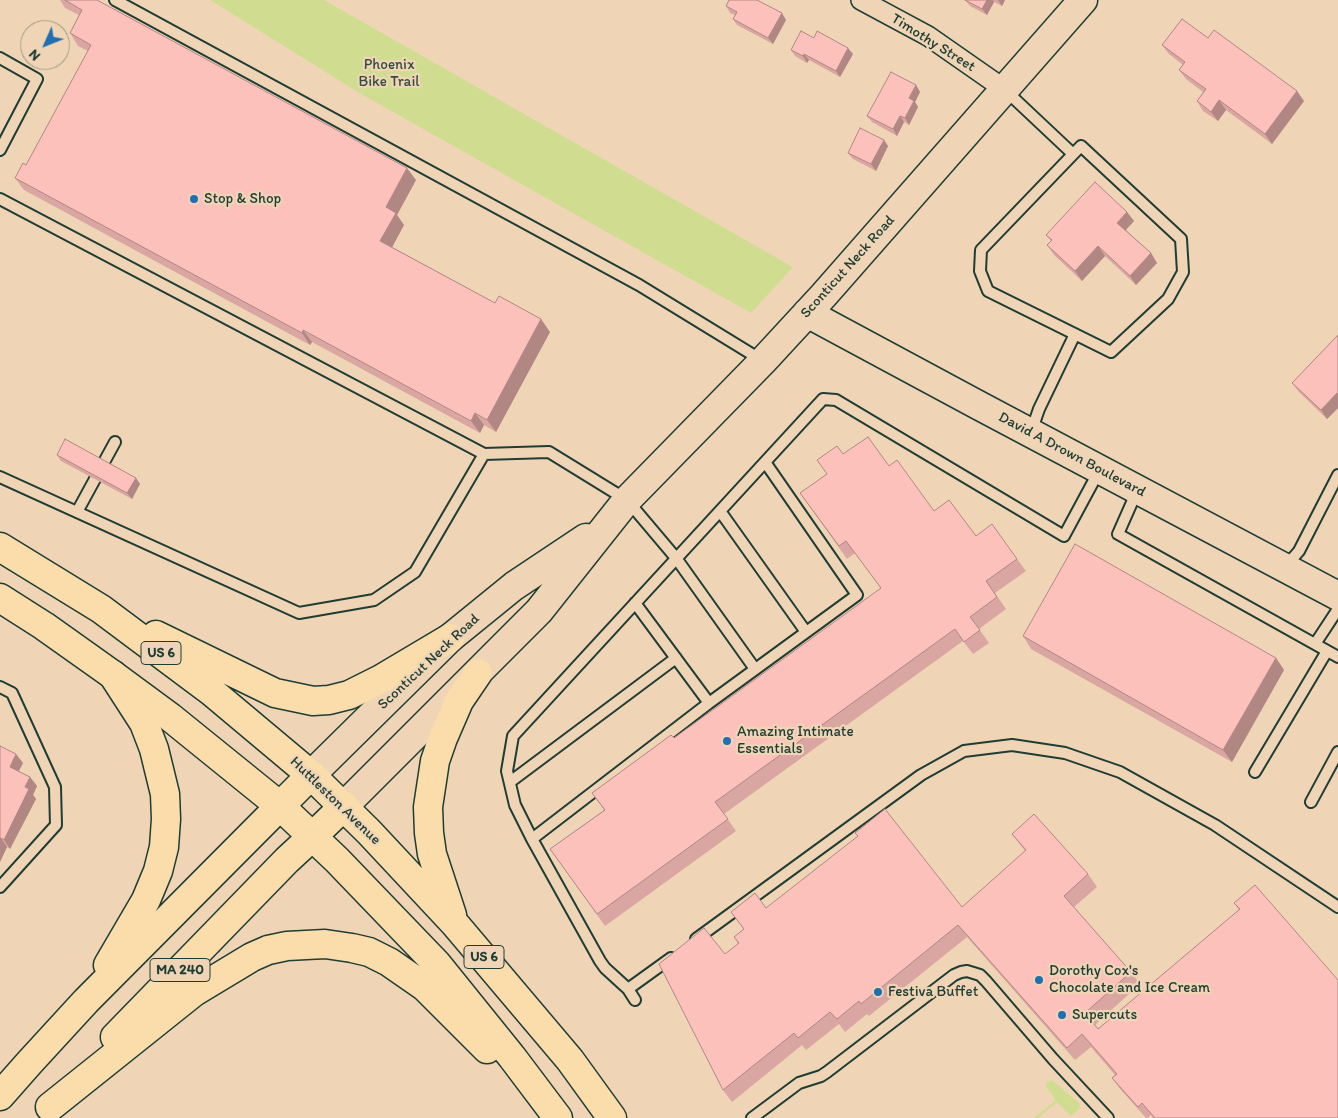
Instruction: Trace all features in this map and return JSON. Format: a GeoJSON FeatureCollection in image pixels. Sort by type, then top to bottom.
{"type":"FeatureCollection","features":[{"type":"Feature","properties":{"kind":"main road","name":"Sconticut Neck Road"},"geometry":{"type":"LineString","coordinates":[[344,806],[539,611],[626,500],[763,361],[807,313],[1083,0]]}},
{"type":"Feature","properties":{"kind":"main road","name":"David A Drown Boulevard"},"geometry":{"type":"LineString","coordinates":[[807,313],[1338,596]]}},
{"type":"Feature","properties":{"kind":"main road","name":"Sconticut Neck Road"},"geometry":{"type":"LineString","coordinates":[[311,775],[450,638],[514,586],[605,526]]}},
{"type":"Feature","properties":{"kind":"main road","name":"Huttleston Avenue"},"geometry":{"type":"LineString","coordinates":[[0,547],[101,609],[212,692],[311,775],[344,806],[455,924],[564,1054],[612,1118]]}},
{"type":"Feature","properties":{"kind":"main road","name":"US 6"},"geometry":{"type":"LineString","coordinates":[[0,598],[113,674],[170,717],[280,806],[313,836],[437,964],[512,1057],[557,1118]]}},
{"type":"Feature","properties":{"kind":"main road"},"geometry":{"type":"LineString","coordinates":[[101,609],[275,693],[313,701],[329,700],[349,695],[381,679],[450,638]]}},
{"type":"Feature","properties":{"kind":"main road"},"geometry":{"type":"LineString","coordinates":[[455,924],[432,854],[428,807],[435,761],[443,738],[459,701],[478,673]]}},
{"type":"Feature","properties":{"kind":"main road"},"geometry":{"type":"LineString","coordinates":[[86,1001],[146,900],[158,871],[165,837],[165,794],[154,749],[144,723],[113,674]]}},
{"type":"Feature","properties":{"kind":"main road","name":"MA 240"},"geometry":{"type":"LineString","coordinates":[[0,1096],[86,1001],[311,775]]}},
{"type":"Feature","properties":{"kind":"main road","name":"MA 240"},"geometry":{"type":"LineString","coordinates":[[46,1113],[168,982],[287,860],[344,806]]}},
{"type":"Feature","properties":{"kind":"main road"},"geometry":{"type":"LineString","coordinates":[[46,1113],[194,992],[235,966],[268,950],[307,944],[325,944],[370,952],[408,973],[425,987],[557,1118]]}},
{"type":"Feature","properties":{"kind":"street","name":"Timothy Street"},"geometry":{"type":"LineString","coordinates":[[861,0],[928,36],[1004,89]]}},
{"type":"Feature","properties":{"kind":"lane"},"geometry":{"type":"LineString","coordinates":[[115,0],[639,285],[763,361]]}},
{"type":"Feature","properties":{"kind":"lane"},"geometry":{"type":"LineString","coordinates":[[0,58],[37,79],[0,150]]}},
{"type":"Feature","properties":{"kind":"lane"},"geometry":{"type":"LineString","coordinates":[[1004,89],[1073,154]]}},
{"type":"Feature","properties":{"kind":"lane"},"geometry":{"type":"LineString","coordinates":[[1081,146],[1181,239],[1183,272],[1168,299],[1111,352],[1075,334],[988,291],[980,271],[981,250],[1081,146]]}},
{"type":"Feature","properties":{"kind":"lane"},"geometry":{"type":"LineString","coordinates":[[0,199],[484,454],[549,452],[626,500],[676,558],[755,669]]}},
{"type":"Feature","properties":{"kind":"lane"},"geometry":{"type":"LineString","coordinates":[[1031,433],[1039,409],[1075,334]]}},
{"type":"Feature","properties":{"kind":"lane"},"geometry":{"type":"LineString","coordinates":[[635,1000],[628,989],[600,961],[515,805],[507,771],[513,736],[823,399],[836,400],[1064,536],[1099,470]]}},
{"type":"Feature","properties":{"kind":"lane"},"geometry":{"type":"LineString","coordinates":[[103,464],[115,442]]}},
{"type":"Feature","properties":{"kind":"lane"},"geometry":{"type":"LineString","coordinates":[[0,476],[299,613],[374,600],[415,572],[484,454]]}},
{"type":"Feature","properties":{"kind":"lane"},"geometry":{"type":"LineString","coordinates":[[532,839],[709,703],[857,595],[765,462]]}},
{"type":"Feature","properties":{"kind":"lane"},"geometry":{"type":"LineString","coordinates":[[1285,568],[1299,551],[1338,475]]}},
{"type":"Feature","properties":{"kind":"lane"},"geometry":{"type":"LineString","coordinates":[[77,512],[95,480]]}},
{"type":"Feature","properties":{"kind":"lane"},"geometry":{"type":"LineString","coordinates":[[1138,490],[1118,534],[1338,657]]}},
{"type":"Feature","properties":{"kind":"lane"},"geometry":{"type":"LineString","coordinates":[[720,511],[806,632]]}},
{"type":"Feature","properties":{"kind":"lane"},"geometry":{"type":"LineString","coordinates":[[635,603],[709,703]]}},
{"type":"Feature","properties":{"kind":"lane"},"geometry":{"type":"LineString","coordinates":[[1315,644],[1338,608]]}},
{"type":"Feature","properties":{"kind":"lane"},"geometry":{"type":"LineString","coordinates":[[1255,772],[1328,651]]}},
{"type":"Feature","properties":{"kind":"lane"},"geometry":{"type":"LineString","coordinates":[[510,782],[676,658]]}},
{"type":"Feature","properties":{"kind":"lane"},"geometry":{"type":"LineString","coordinates":[[0,687],[12,693],[55,787],[56,825],[0,887]]}},
{"type":"Feature","properties":{"kind":"lane"},"geometry":{"type":"LineString","coordinates":[[691,943],[921,775],[964,751],[1012,745],[1066,752],[1120,772],[1215,825],[1338,907]]}},
{"type":"Feature","properties":{"kind":"lane"},"geometry":{"type":"LineString","coordinates":[[1311,802],[1338,752]]}},
{"type":"Feature","properties":{"kind":"lane"},"geometry":{"type":"LineString","coordinates":[[628,989],[676,954]]}},
{"type":"Feature","properties":{"kind":"lane"},"geometry":{"type":"LineString","coordinates":[[752,1118],[799,1083],[822,1076],[954,975],[967,972],[980,975],[986,981],[1053,1059],[1108,1118]]}},
{"type":"Feature","properties":{"kind":"green space","name":"Phoenix Bike Trail"},"geometry":{"type":"Polygon","coordinates":[[[210,0],[324,0],[793,267],[751,313],[361,94],[210,0]]]}},
{"type":"Feature","properties":{"kind":"green space"},"geometry":{"type":"Polygon","coordinates":[[[1052,1080],[1079,1103],[1080,1108],[1071,1116],[1057,1102],[1038,1118],[1034,1118],[1056,1100],[1046,1087],[1047,1082],[1052,1080]]]}},
{"type":"Feature","properties":{"kind":"building"},"geometry":{"type":"Polygon","coordinates":[[[65,0],[97,0],[407,168],[386,207],[396,213],[380,241],[495,303],[499,296],[541,319],[487,420],[475,413],[471,421],[303,330],[302,333],[15,178],[23,163],[26,165],[91,45],[70,33],[82,10],[65,0]]]}},
{"type":"Feature","properties":{"kind":"building"},"geometry":{"type":"Polygon","coordinates":[[[729,0],[757,0],[782,13],[768,38],[733,19],[737,12],[726,6],[729,0]]]}},
{"type":"Feature","properties":{"kind":"building"},"geometry":{"type":"Polygon","coordinates":[[[965,0],[987,0],[982,9],[965,0]]]}},
{"type":"Feature","properties":{"kind":"building"},"geometry":{"type":"Polygon","coordinates":[[[1182,19],[1208,38],[1214,30],[1297,91],[1265,134],[1219,100],[1211,112],[1197,101],[1206,89],[1179,70],[1185,62],[1162,45],[1182,19]]]}},
{"type":"Feature","properties":{"kind":"building"},"geometry":{"type":"Polygon","coordinates":[[[801,31],[814,38],[817,31],[848,48],[836,71],[804,54],[803,56],[791,50],[801,31]]]}},
{"type":"Feature","properties":{"kind":"building"},"geometry":{"type":"Polygon","coordinates":[[[891,72],[916,85],[909,98],[914,101],[905,118],[900,116],[893,129],[867,116],[891,72]]]}},
{"type":"Feature","properties":{"kind":"building"},"geometry":{"type":"Polygon","coordinates":[[[860,128],[884,140],[871,164],[848,153],[860,128]]]}},
{"type":"Feature","properties":{"kind":"building"},"geometry":{"type":"Polygon","coordinates":[[[1095,182],[1127,212],[1117,223],[1151,253],[1130,276],[1098,246],[1075,271],[1047,245],[1052,240],[1046,235],[1095,182]]]}},
{"type":"Feature","properties":{"kind":"building"},"geometry":{"type":"Polygon","coordinates":[[[1338,335],[1338,394],[1321,410],[1292,383],[1338,335]]]}},
{"type":"Feature","properties":{"kind":"building"},"geometry":{"type":"Polygon","coordinates":[[[868,437],[889,466],[897,460],[934,511],[949,500],[976,536],[992,524],[1017,559],[986,581],[997,597],[970,617],[980,630],[964,642],[955,629],[715,802],[728,819],[597,914],[550,849],[605,810],[592,793],[671,735],[674,738],[881,588],[846,541],[839,546],[800,493],[827,474],[817,460],[837,446],[843,454],[868,437]]]}},
{"type":"Feature","properties":{"kind":"building"},"geometry":{"type":"Polygon","coordinates":[[[65,439],[136,478],[127,493],[57,455],[65,439]]]}},
{"type":"Feature","properties":{"kind":"building"},"geometry":{"type":"Polygon","coordinates":[[[1075,544],[1276,658],[1223,750],[1023,636],[1075,544]]]}},
{"type":"Feature","properties":{"kind":"building"},"geometry":{"type":"Polygon","coordinates":[[[0,746],[16,754],[10,767],[30,777],[25,787],[29,789],[4,840],[0,839],[0,746]]]}},
{"type":"Feature","properties":{"kind":"building"},"geometry":{"type":"Polygon","coordinates":[[[885,809],[962,907],[1026,850],[1012,834],[1034,814],[1088,874],[1064,896],[1131,972],[1085,1013],[1098,1029],[1240,909],[1234,903],[1255,885],[1338,980],[1338,1118],[1155,1118],[1142,1103],[1138,1107],[1112,1078],[1117,1074],[1082,1034],[1067,1048],[958,925],[861,1004],[859,1001],[837,1019],[830,1012],[798,1038],[794,1033],[723,1090],[659,964],[704,928],[725,954],[739,943],[734,937],[744,929],[731,912],[755,893],[766,908],[858,836],[855,833],[885,809]]]}},
{"type":"Feature","properties":{"kind":"place","name":"Stop & Shop"},"geometry":{"type":"Point","coordinates":[194,199]}},
{"type":"Feature","properties":{"kind":"place","name":"Amazing Intimate Essentials"},"geometry":{"type":"Point","coordinates":[727,741]}},
{"type":"Feature","properties":{"kind":"place","name":"Dorothy Cox's Chocolate and Ice Cream"},"geometry":{"type":"Point","coordinates":[1039,980]}},
{"type":"Feature","properties":{"kind":"place","name":"Festiva Buffet"},"geometry":{"type":"Point","coordinates":[878,992]}},
{"type":"Feature","properties":{"kind":"place","name":"Supercuts"},"geometry":{"type":"Point","coordinates":[1062,1015]}}]}
